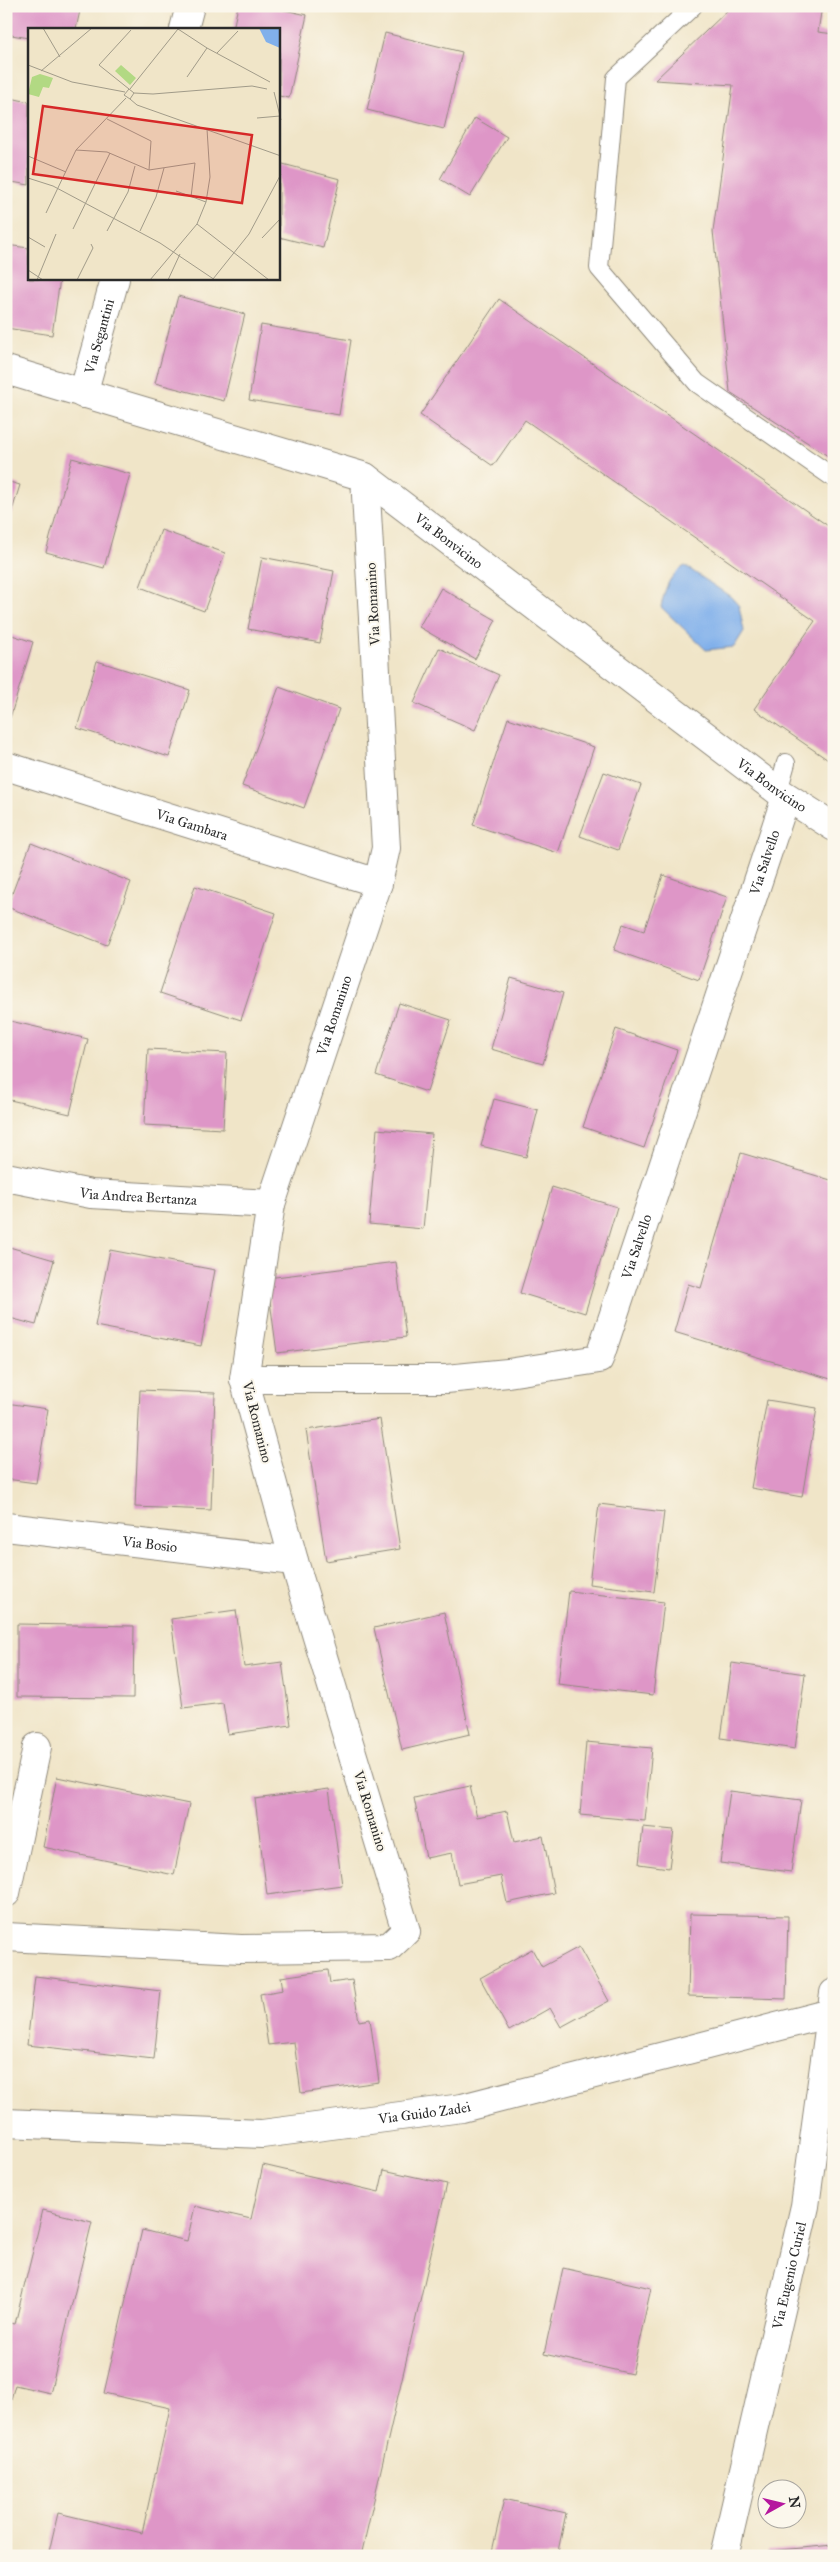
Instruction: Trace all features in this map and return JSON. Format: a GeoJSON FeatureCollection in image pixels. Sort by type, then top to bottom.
{"type":"FeatureCollection","features":[{"type":"Feature","properties":{"kind":"street"},"geometry":{"type":"LineString","coordinates":[[184,28],[190,6]]}},
{"type":"Feature","properties":{"kind":"street","name":"Via Segantini"},"geometry":{"type":"LineString","coordinates":[[83,394],[115,280]]}},
{"type":"Feature","properties":{"kind":"street","name":"Via Bonvicino"},"geometry":{"type":"LineString","coordinates":[[6,370],[365,477],[782,794],[834,827]]}},
{"type":"Feature","properties":{"kind":"street","name":"Via Romanino"},"geometry":{"type":"LineString","coordinates":[[6,1937],[241,1949],[389,1947],[406,1930],[294,1561],[244,1380],[271,1204],[378,883],[386,848],[365,477]]}},
{"type":"Feature","properties":{"kind":"street","name":"Via Gambara"},"geometry":{"type":"LineString","coordinates":[[6,766],[378,883]]}},
{"type":"Feature","properties":{"kind":"street","name":"Via Salvello"},"geometry":{"type":"LineString","coordinates":[[244,1380],[446,1379],[508,1374],[599,1359],[782,794]]}},
{"type":"Feature","properties":{"kind":"street","name":"Via Andrea Bertanza"},"geometry":{"type":"LineString","coordinates":[[6,1177],[91,1194],[271,1204]]}},
{"type":"Feature","properties":{"kind":"street","name":"Via Bosio"},"geometry":{"type":"LineString","coordinates":[[6,1527],[294,1561]]}},
{"type":"Feature","properties":{"kind":"street"},"geometry":{"type":"LineString","coordinates":[[6,1893],[37,1747]]}},
{"type":"Feature","properties":{"kind":"street","name":"Via Guido Zadei"},"geometry":{"type":"LineString","coordinates":[[6,2124],[262,2134],[462,2108],[832,2003]]}},
{"type":"Feature","properties":{"kind":"street","name":"Via Eugenio Curiel"},"geometry":{"type":"LineString","coordinates":[[724,2556],[805,2206],[832,2003]]}},
{"type":"Feature","properties":{"kind":"lane"},"geometry":{"type":"LineString","coordinates":[[692,6],[616,78],[599,268],[698,383],[834,478]]}},
{"type":"Feature","properties":{"kind":"lane"},"geometry":{"type":"LineString","coordinates":[[782,794],[786,763]]}},
{"type":"Feature","properties":{"kind":"water"},"geometry":{"type":"Polygon","coordinates":[[[685,566],[731,597],[739,606],[744,631],[734,647],[706,650],[661,607],[668,584],[675,574],[685,566]]]}},
{"type":"Feature","properties":{"kind":"building"},"geometry":{"type":"Polygon","coordinates":[[[6,6],[81,6],[76,28],[28,28],[28,38],[6,34],[6,6]]]}},
{"type":"Feature","properties":{"kind":"building"},"geometry":{"type":"Polygon","coordinates":[[[238,6],[266,6],[307,15],[289,98],[280,96],[280,28],[233,28],[238,6]]]}},
{"type":"Feature","properties":{"kind":"building"},"geometry":{"type":"Polygon","coordinates":[[[732,6],[822,6],[818,32],[834,34],[834,460],[730,392],[713,231],[733,85],[655,80],[732,6]]]}},
{"type":"Feature","properties":{"kind":"building"},"geometry":{"type":"Polygon","coordinates":[[[385,33],[462,52],[444,129],[367,110],[385,33]]]}},
{"type":"Feature","properties":{"kind":"building"},"geometry":{"type":"Polygon","coordinates":[[[6,97],[28,102],[28,185],[6,181],[6,97]]]}},
{"type":"Feature","properties":{"kind":"building"},"geometry":{"type":"Polygon","coordinates":[[[475,118],[507,137],[470,197],[440,179],[475,118]]]}},
{"type":"Feature","properties":{"kind":"building"},"geometry":{"type":"Polygon","coordinates":[[[280,163],[340,179],[323,248],[280,237],[280,163]]]}},
{"type":"Feature","properties":{"kind":"building"},"geometry":{"type":"Polygon","coordinates":[[[6,245],[28,248],[28,280],[60,280],[52,335],[6,328],[6,245]]]}},
{"type":"Feature","properties":{"kind":"building"},"geometry":{"type":"Polygon","coordinates":[[[178,296],[245,314],[224,401],[155,383],[178,296]]]}},
{"type":"Feature","properties":{"kind":"building"},"geometry":{"type":"Polygon","coordinates":[[[499,299],[834,530],[834,764],[754,709],[815,621],[525,420],[493,466],[420,415],[499,299]]]}},
{"type":"Feature","properties":{"kind":"building"},"geometry":{"type":"Polygon","coordinates":[[[261,325],[351,340],[339,415],[249,400],[261,325]]]}},
{"type":"Feature","properties":{"kind":"building"},"geometry":{"type":"Polygon","coordinates":[[[72,458],[130,474],[104,568],[46,552],[72,458]]]}},
{"type":"Feature","properties":{"kind":"building"},"geometry":{"type":"Polygon","coordinates":[[[6,481],[20,485],[7,527],[6,526],[6,481]]]}},
{"type":"Feature","properties":{"kind":"building"},"geometry":{"type":"Polygon","coordinates":[[[161,530],[225,553],[204,611],[140,587],[161,530]]]}},
{"type":"Feature","properties":{"kind":"building"},"geometry":{"type":"Polygon","coordinates":[[[262,557],[334,571],[320,643],[248,629],[262,557]]]}},
{"type":"Feature","properties":{"kind":"building"},"geometry":{"type":"Polygon","coordinates":[[[441,588],[496,620],[475,659],[419,627],[441,588]]]}},
{"type":"Feature","properties":{"kind":"building"},"geometry":{"type":"Polygon","coordinates":[[[6,633],[33,642],[10,718],[6,717],[6,633]]]}},
{"type":"Feature","properties":{"kind":"building"},"geometry":{"type":"Polygon","coordinates":[[[439,648],[499,675],[475,730],[414,703],[439,648]]]}},
{"type":"Feature","properties":{"kind":"building"},"geometry":{"type":"Polygon","coordinates":[[[97,661],[190,690],[169,757],[77,728],[97,661]]]}},
{"type":"Feature","properties":{"kind":"building"},"geometry":{"type":"Polygon","coordinates":[[[279,687],[339,709],[304,808],[242,786],[279,687]]]}},
{"type":"Feature","properties":{"kind":"building"},"geometry":{"type":"Polygon","coordinates":[[[508,718],[594,747],[558,853],[473,825],[508,718]]]}},
{"type":"Feature","properties":{"kind":"building"},"geometry":{"type":"Polygon","coordinates":[[[604,772],[641,785],[618,850],[580,836],[604,772]]]}},
{"type":"Feature","properties":{"kind":"building"},"geometry":{"type":"Polygon","coordinates":[[[31,843],[131,882],[107,945],[7,907],[31,843]]]}},
{"type":"Feature","properties":{"kind":"building"},"geometry":{"type":"Polygon","coordinates":[[[663,875],[727,897],[699,980],[614,950],[623,924],[644,931],[663,875]]]}},
{"type":"Feature","properties":{"kind":"building"},"geometry":{"type":"Polygon","coordinates":[[[195,886],[276,913],[241,1020],[160,993],[195,886]]]}},
{"type":"Feature","properties":{"kind":"building"},"geometry":{"type":"Polygon","coordinates":[[[511,978],[563,993],[543,1064],[491,1049],[511,978]]]}},
{"type":"Feature","properties":{"kind":"building"},"geometry":{"type":"Polygon","coordinates":[[[399,1003],[451,1020],[427,1092],[376,1075],[399,1003]]]}},
{"type":"Feature","properties":{"kind":"building"},"geometry":{"type":"Polygon","coordinates":[[[6,1020],[88,1039],[70,1114],[6,1099],[6,1020]]]}},
{"type":"Feature","properties":{"kind":"building"},"geometry":{"type":"Polygon","coordinates":[[[616,1029],[677,1050],[644,1148],[583,1127],[616,1029]]]}},
{"type":"Feature","properties":{"kind":"building"},"geometry":{"type":"Polygon","coordinates":[[[148,1049],[227,1053],[223,1129],[144,1125],[148,1049]]]}},
{"type":"Feature","properties":{"kind":"building"},"geometry":{"type":"Polygon","coordinates":[[[494,1099],[538,1110],[526,1157],[481,1146],[494,1099]]]}},
{"type":"Feature","properties":{"kind":"building"},"geometry":{"type":"Polygon","coordinates":[[[377,1129],[432,1134],[423,1229],[369,1224],[377,1129]]]}},
{"type":"Feature","properties":{"kind":"building"},"geometry":{"type":"Polygon","coordinates":[[[741,1153],[834,1181],[834,1380],[674,1332],[688,1284],[701,1288],[741,1153]]]}},
{"type":"Feature","properties":{"kind":"building"},"geometry":{"type":"Polygon","coordinates":[[[552,1187],[617,1207],[585,1313],[520,1293],[552,1187]]]}},
{"type":"Feature","properties":{"kind":"building"},"geometry":{"type":"Polygon","coordinates":[[[6,1246],[54,1260],[36,1325],[6,1317],[6,1246]]]}},
{"type":"Feature","properties":{"kind":"building"},"geometry":{"type":"Polygon","coordinates":[[[110,1250],[215,1270],[201,1346],[95,1326],[110,1250]]]}},
{"type":"Feature","properties":{"kind":"building"},"geometry":{"type":"Polygon","coordinates":[[[396,1262],[406,1337],[277,1353],[267,1278],[396,1262]]]}},
{"type":"Feature","properties":{"kind":"building"},"geometry":{"type":"Polygon","coordinates":[[[140,1390],[215,1393],[211,1510],[135,1507],[140,1390]]]}},
{"type":"Feature","properties":{"kind":"building"},"geometry":{"type":"Polygon","coordinates":[[[767,1400],[817,1408],[802,1497],[751,1488],[767,1400]]]}},
{"type":"Feature","properties":{"kind":"building"},"geometry":{"type":"Polygon","coordinates":[[[6,1403],[48,1409],[36,1483],[6,1479],[6,1403]]]}},
{"type":"Feature","properties":{"kind":"building"},"geometry":{"type":"Polygon","coordinates":[[[380,1419],[400,1549],[326,1561],[306,1430],[380,1419]]]}},
{"type":"Feature","properties":{"kind":"building"},"geometry":{"type":"Polygon","coordinates":[[[599,1504],[664,1512],[654,1592],[589,1584],[599,1504]]]}},
{"type":"Feature","properties":{"kind":"building"},"geometry":{"type":"Polygon","coordinates":[[[569,1591],[664,1602],[653,1695],[558,1684],[569,1591]]]}},
{"type":"Feature","properties":{"kind":"building"},"geometry":{"type":"Polygon","coordinates":[[[236,1610],[244,1667],[282,1662],[291,1725],[228,1734],[223,1703],[183,1708],[171,1619],[236,1610]]]}},
{"type":"Feature","properties":{"kind":"building"},"geometry":{"type":"Polygon","coordinates":[[[444,1612],[470,1734],[402,1750],[374,1628],[444,1612]]]}},
{"type":"Feature","properties":{"kind":"building"},"geometry":{"type":"Polygon","coordinates":[[[17,1624],[134,1626],[133,1698],[17,1697],[17,1624]]]}},
{"type":"Feature","properties":{"kind":"building"},"geometry":{"type":"Polygon","coordinates":[[[732,1663],[805,1674],[795,1749],[721,1738],[732,1663]]]}},
{"type":"Feature","properties":{"kind":"building"},"geometry":{"type":"Polygon","coordinates":[[[586,1742],[652,1748],[645,1821],[580,1815],[586,1742]]]}},
{"type":"Feature","properties":{"kind":"building"},"geometry":{"type":"Polygon","coordinates":[[[57,1777],[189,1804],[174,1875],[43,1847],[57,1777]]]}},
{"type":"Feature","properties":{"kind":"building"},"geometry":{"type":"Polygon","coordinates":[[[470,1786],[477,1817],[507,1811],[514,1842],[543,1836],[554,1893],[507,1903],[501,1876],[458,1884],[452,1853],[426,1858],[414,1798],[470,1786]]]}},
{"type":"Feature","properties":{"kind":"building"},"geometry":{"type":"Polygon","coordinates":[[[329,1789],[342,1885],[267,1895],[255,1799],[329,1789]]]}},
{"type":"Feature","properties":{"kind":"building"},"geometry":{"type":"Polygon","coordinates":[[[730,1791],[801,1800],[791,1872],[720,1863],[730,1791]]]}},
{"type":"Feature","properties":{"kind":"building"},"geometry":{"type":"Polygon","coordinates":[[[643,1827],[674,1830],[669,1868],[639,1864],[643,1827]]]}},
{"type":"Feature","properties":{"kind":"building"},"geometry":{"type":"Polygon","coordinates":[[[690,1914],[788,1916],[786,1999],[688,1996],[690,1914]]]}},
{"type":"Feature","properties":{"kind":"building"},"geometry":{"type":"Polygon","coordinates":[[[579,1947],[609,2001],[561,2027],[550,2008],[509,2031],[480,1978],[532,1949],[542,1967],[579,1947]]]}},
{"type":"Feature","properties":{"kind":"building"},"geometry":{"type":"Polygon","coordinates":[[[328,1970],[330,1983],[352,1980],[359,2021],[370,2019],[379,2082],[301,2093],[294,2042],[268,2045],[260,1994],[283,1990],[281,1977],[328,1970]]]}},
{"type":"Feature","properties":{"kind":"building"},"geometry":{"type":"Polygon","coordinates":[[[35,1976],[161,1991],[154,2059],[27,2045],[35,1976]]]}},
{"type":"Feature","properties":{"kind":"building"},"geometry":{"type":"Polygon","coordinates":[[[263,2165],[379,2192],[384,2170],[447,2184],[361,2556],[48,2556],[58,2513],[142,2533],[170,2408],[104,2393],[142,2230],[187,2241],[195,2206],[251,2219],[263,2165]]]}},
{"type":"Feature","properties":{"kind":"building"},"geometry":{"type":"Polygon","coordinates":[[[43,2210],[92,2222],[50,2393],[15,2385],[6,2417],[6,2322],[15,2324],[43,2210]]]}},
{"type":"Feature","properties":{"kind":"building"},"geometry":{"type":"Polygon","coordinates":[[[563,2268],[651,2288],[632,2374],[544,2354],[563,2268]]]}},
{"type":"Feature","properties":{"kind":"building"},"geometry":{"type":"Polygon","coordinates":[[[504,2499],[566,2513],[557,2556],[491,2556],[504,2499]]]}},
{"type":"Feature","properties":{"kind":"building"},"geometry":{"type":"Polygon","coordinates":[[[834,2545],[834,2556],[769,2556],[769,2551],[834,2545]]]}}]}
